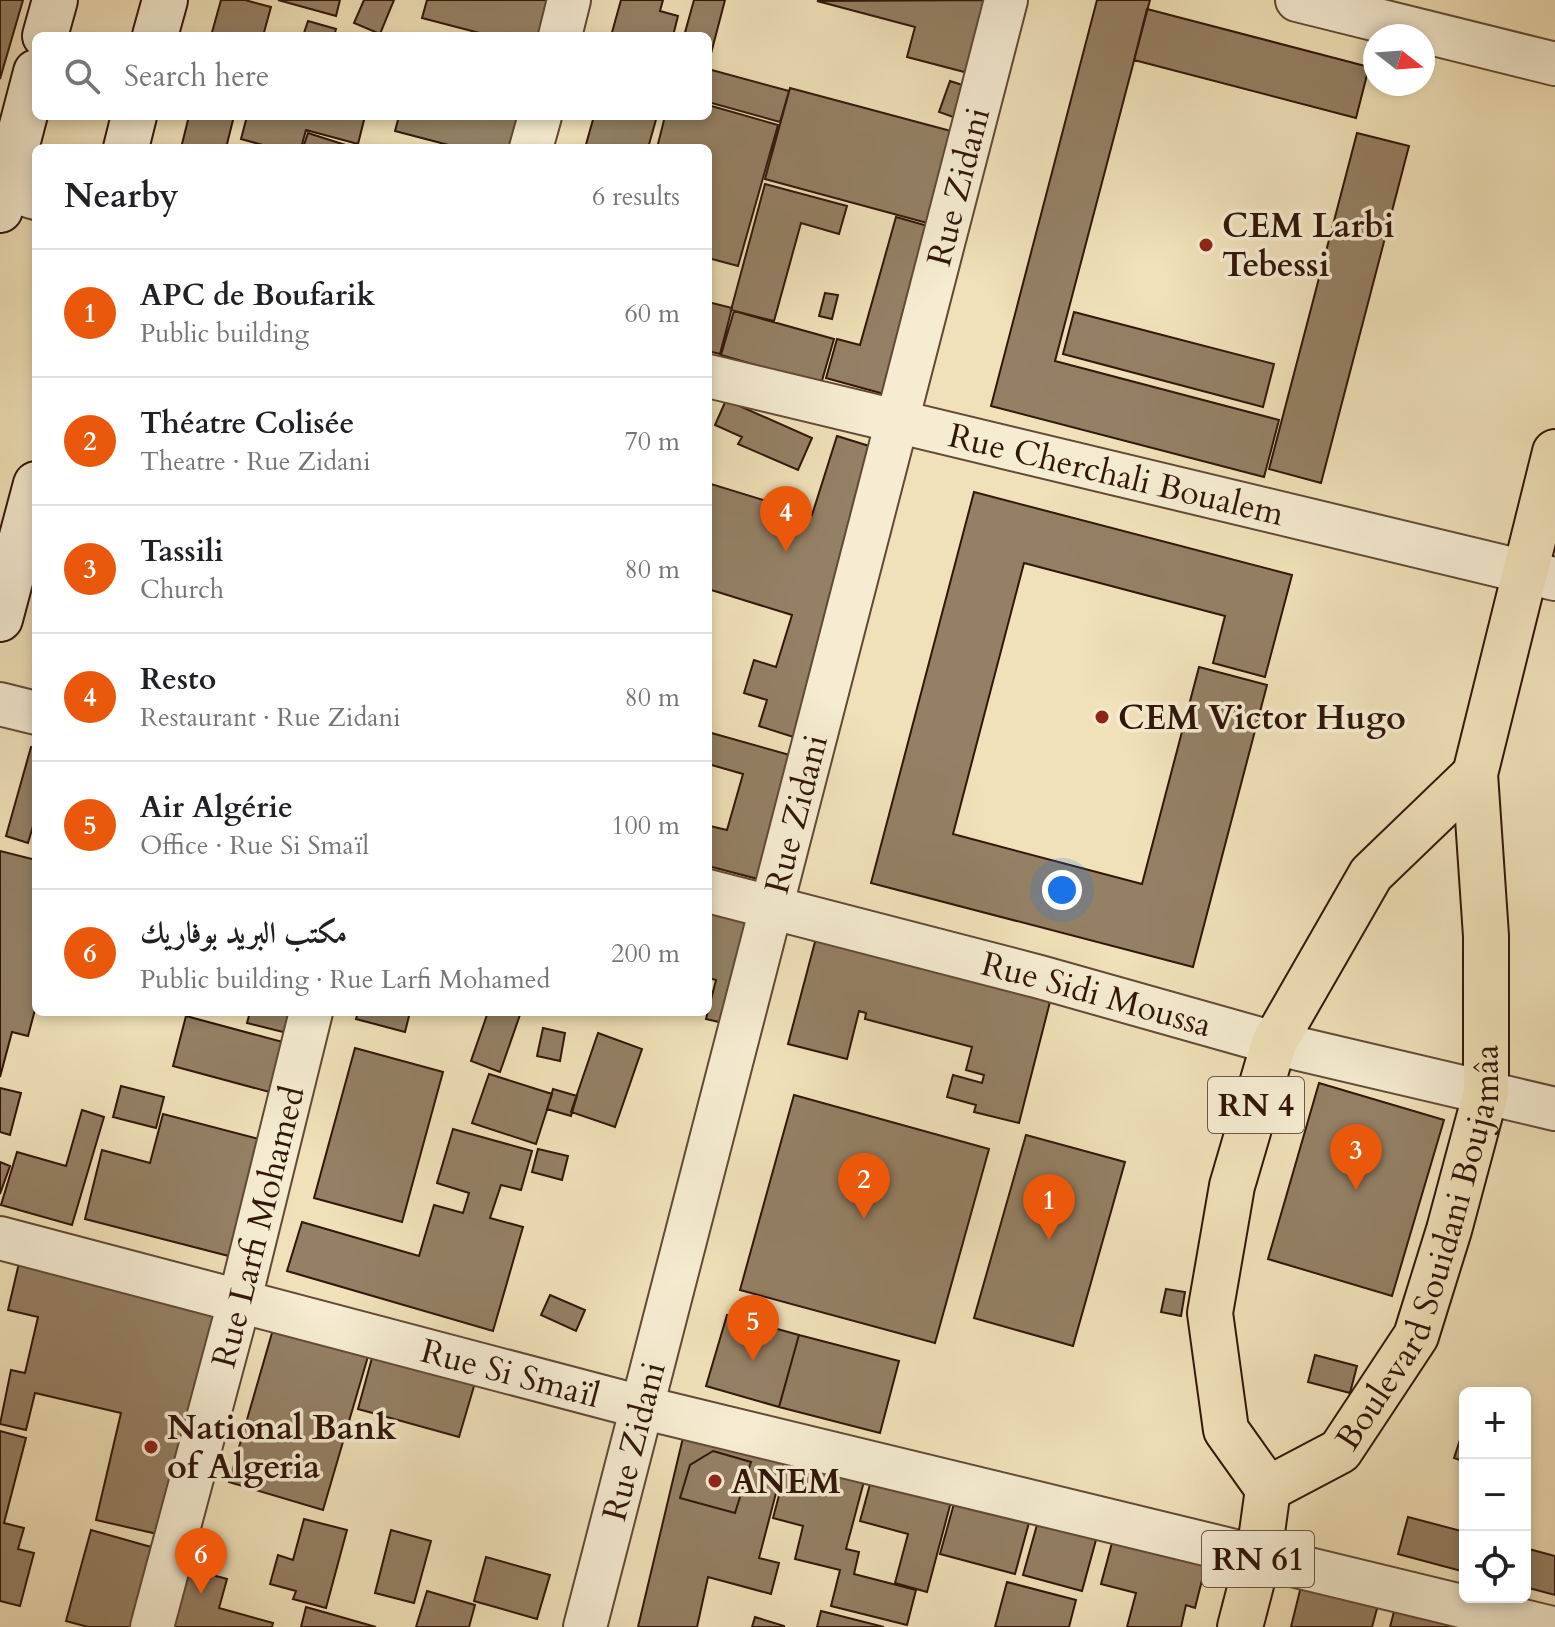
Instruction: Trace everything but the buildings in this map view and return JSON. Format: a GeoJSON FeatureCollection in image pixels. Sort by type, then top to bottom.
{"type":"FeatureCollection","features":[{"type":"Feature","properties":{"kind":"main road","name":"Boulevard Souidani Boujamâa"},"geometry":{"type":"LineString","coordinates":[[1268,1489],[1340,1451],[1416,1336],[1486,1092],[1486,936],[1475,774],[1539,575],[1555,452]]}},
{"type":"Feature","properties":{"kind":"main road","name":"RN 4"},"geometry":{"type":"LineString","coordinates":[[1268,1489],[1226,1430],[1210,1313],[1232,1186],[1274,1043],[1371,874],[1475,774]]}},
{"type":"Feature","properties":{"kind":"main road","name":"RN 61"},"geometry":{"type":"LineString","coordinates":[[1240,1627],[1259,1554],[1268,1489]]}},
{"type":"Feature","properties":{"kind":"street"},"geometry":{"type":"LineString","coordinates":[[46,32],[55,0]]}},
{"type":"Feature","properties":{"kind":"street"},"geometry":{"type":"LineString","coordinates":[[156,32],[165,0]]}},
{"type":"Feature","properties":{"kind":"street"},"geometry":{"type":"LineString","coordinates":[[561,32],[569,0]]}},
{"type":"Feature","properties":{"kind":"street","name":"Rue Zidani"},"geometry":{"type":"LineString","coordinates":[[585,1627],[645,1408],[1006,0]]}},
{"type":"Feature","properties":{"kind":"street"},"geometry":{"type":"LineString","coordinates":[[1297,0],[1555,64]]}},
{"type":"Feature","properties":{"kind":"street"},"geometry":{"type":"LineString","coordinates":[[10,196],[32,91]]}},
{"type":"Feature","properties":{"kind":"street"},"geometry":{"type":"LineString","coordinates":[[127,144],[133,120]]}},
{"type":"Feature","properties":{"kind":"street"},"geometry":{"type":"LineString","coordinates":[[532,144],[539,120]]}},
{"type":"Feature","properties":{"kind":"street","name":"Rue Cherchali Boualem"},"geometry":{"type":"LineString","coordinates":[[712,377],[896,424],[1539,575]]}},
{"type":"Feature","properties":{"kind":"street"},"geometry":{"type":"LineString","coordinates":[[0,619],[32,499]]}},
{"type":"Feature","properties":{"kind":"street"},"geometry":{"type":"LineString","coordinates":[[0,704],[32,712]]}},
{"type":"Feature","properties":{"kind":"street","name":"Rue Sidi Moussa"},"geometry":{"type":"LineString","coordinates":[[712,892],[1040,977],[1274,1043],[1555,1109]]}},
{"type":"Feature","properties":{"kind":"street","name":"Rue Larfi Mohamed"},"geometry":{"type":"LineString","coordinates":[[152,1627],[240,1299],[310,1016]]}},
{"type":"Feature","properties":{"kind":"street","name":"Rue Si Smaïl"},"geometry":{"type":"LineString","coordinates":[[0,1238],[645,1408],[1259,1554],[1548,1627]]}},
{"type":"Feature","properties":{"kind":"place","name":"CEM Larbi Tebessi"},"geometry":{"type":"Point","coordinates":[1206,245]}},
{"type":"Feature","properties":{"kind":"place","name":"Resto"},"geometry":{"type":"Point","coordinates":[786,552]}},
{"type":"Feature","properties":{"kind":"place","name":"CEM Victor Hugo"},"geometry":{"type":"Point","coordinates":[1102,717]}},
{"type":"Feature","properties":{"kind":"place","name":"Tassili"},"geometry":{"type":"Point","coordinates":[1356,1190]}},
{"type":"Feature","properties":{"kind":"place","name":"Théatre Colisée"},"geometry":{"type":"Point","coordinates":[864,1219]}},
{"type":"Feature","properties":{"kind":"place","name":"APC de Boufarik"},"geometry":{"type":"Point","coordinates":[1049,1240]}},
{"type":"Feature","properties":{"kind":"place","name":"Air Algérie"},"geometry":{"type":"Point","coordinates":[753,1361]}},
{"type":"Feature","properties":{"kind":"place","name":"National Bank of Algeria"},"geometry":{"type":"Point","coordinates":[151,1447]}},
{"type":"Feature","properties":{"kind":"place","name":"ANEM"},"geometry":{"type":"Point","coordinates":[715,1481]}},
{"type":"Feature","properties":{"kind":"place","name":"مكتب البريد بوفاريك"},"geometry":{"type":"Point","coordinates":[201,1594]}}]}
